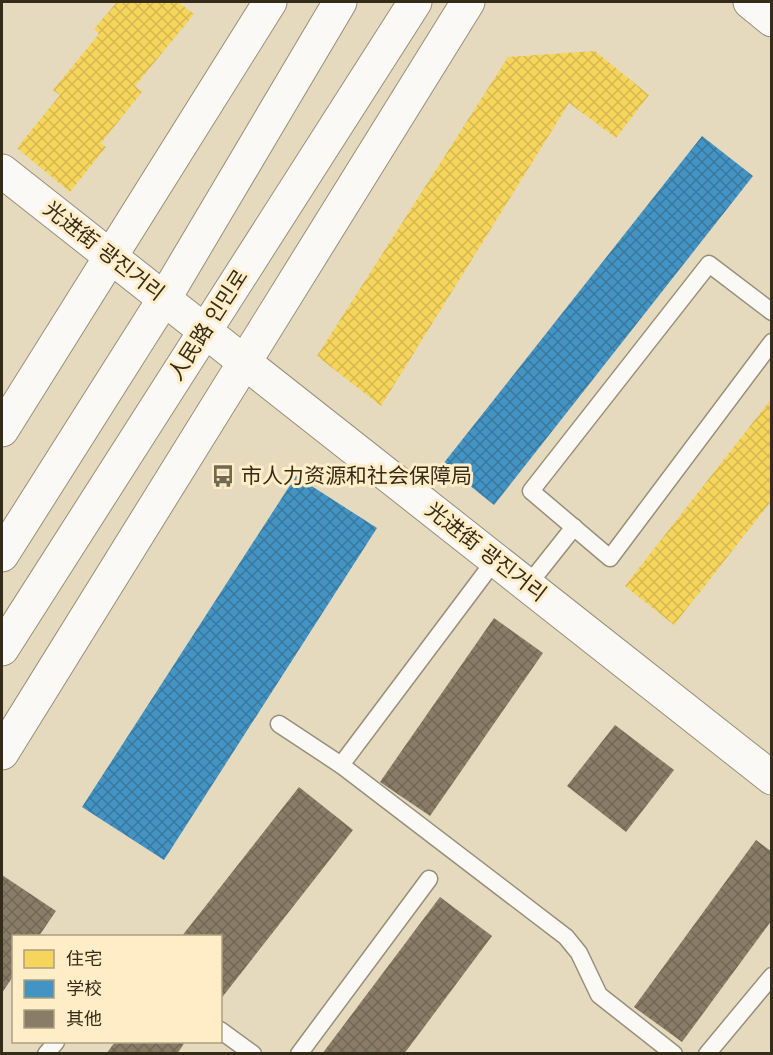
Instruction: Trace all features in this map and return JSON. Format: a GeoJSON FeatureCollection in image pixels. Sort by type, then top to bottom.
{"type":"FeatureCollection","features":[{"type":"Feature","properties":{"kind":"street"},"geometry":{"type":"LineString","coordinates":[[2,430],[270,2]]}},
{"type":"Feature","properties":{"kind":"street"},"geometry":{"type":"LineString","coordinates":[[2,555],[164,299],[340,2]]}},
{"type":"Feature","properties":{"kind":"street","name":"人民路 인민로"},"geometry":{"type":"LineString","coordinates":[[2,649],[415,2]]}},
{"type":"Feature","properties":{"kind":"street"},"geometry":{"type":"LineString","coordinates":[[2,753],[468,2]]}},
{"type":"Feature","properties":{"kind":"street"},"geometry":{"type":"LineString","coordinates":[[750,2],[771,20]]}},
{"type":"Feature","properties":{"kind":"street","name":"光进街 광진거리"},"geometry":{"type":"LineString","coordinates":[[2,171],[771,778]]}},
{"type":"Feature","properties":{"kind":"lane"},"geometry":{"type":"LineString","coordinates":[[771,312],[709,264],[531,491],[610,558],[771,342]]}},
{"type":"Feature","properties":{"kind":"lane"},"geometry":{"type":"LineString","coordinates":[[528,585],[574,527]]}},
{"type":"Feature","properties":{"kind":"lane"},"geometry":{"type":"LineString","coordinates":[[341,765],[495,560]]}},
{"type":"Feature","properties":{"kind":"lane"},"geometry":{"type":"LineString","coordinates":[[279,724],[341,765],[566,937],[579,953],[599,995],[674,1053]]}},
{"type":"Feature","properties":{"kind":"lane"},"geometry":{"type":"LineString","coordinates":[[299,1053],[429,879]]}},
{"type":"Feature","properties":{"kind":"lane"},"geometry":{"type":"LineString","coordinates":[[707,1053],[771,976]]}},
{"type":"Feature","properties":{"kind":"lane"},"geometry":{"type":"LineString","coordinates":[[222,1031],[253,1053]]}},
{"type":"Feature","properties":{"kind":"building: 住宅"},"geometry":{"type":"Polygon","coordinates":[[[117,2],[178,2],[194,14],[135,86],[142,92],[101,143],[106,147],[70,192],[17,148],[60,95],[53,90],[99,34],[94,29],[117,2]]]}},
{"type":"Feature","properties":{"kind":"building: 住宅"},"geometry":{"type":"Polygon","coordinates":[[[595,51],[649,95],[616,138],[569,103],[381,406],[317,356],[508,57],[595,51]]]}},
{"type":"Feature","properties":{"kind":"building: 住宅"},"geometry":{"type":"Polygon","coordinates":[[[772,398],[772,500],[674,625],[625,586],[772,398]]]}},
{"type":"Feature","properties":{"kind":"building: 学校"},"geometry":{"type":"Polygon","coordinates":[[[702,136],[753,176],[494,505],[443,464],[702,136]]]}},
{"type":"Feature","properties":{"kind":"building: 学校"},"geometry":{"type":"Polygon","coordinates":[[[296,476],[377,528],[164,860],[82,807],[296,476]]]}},
{"type":"Feature","properties":{"kind":"building: 其他"},"geometry":{"type":"Polygon","coordinates":[[[494,618],[543,653],[430,816],[380,782],[494,618]]]}},
{"type":"Feature","properties":{"kind":"building: 其他"},"geometry":{"type":"Polygon","coordinates":[[[615,725],[674,770],[626,832],[567,786],[615,725]]]}},
{"type":"Feature","properties":{"kind":"building: 其他"},"geometry":{"type":"Polygon","coordinates":[[[299,787],[353,830],[222,997],[222,935],[183,935],[299,787]]]}},
{"type":"Feature","properties":{"kind":"building: 其他"},"geometry":{"type":"Polygon","coordinates":[[[756,840],[772,852],[772,920],[682,1042],[634,1007],[756,840]]]}},
{"type":"Feature","properties":{"kind":"building: 其他"},"geometry":{"type":"Polygon","coordinates":[[[2,875],[56,911],[40,935],[12,935],[12,978],[2,993],[2,875]]]}},
{"type":"Feature","properties":{"kind":"building: 其他"},"geometry":{"type":"Polygon","coordinates":[[[440,897],[492,936],[404,1054],[322,1054],[440,897]]]}},
{"type":"Feature","properties":{"kind":"building: 其他"},"geometry":{"type":"Polygon","coordinates":[[[114,1043],[184,1043],[177,1054],[106,1054],[114,1043]]]}},
{"type":"Feature","properties":{"kind":"place","name":"市人力资源和社会保障局"},"geometry":{"type":"Point","coordinates":[223,476]}}]}
